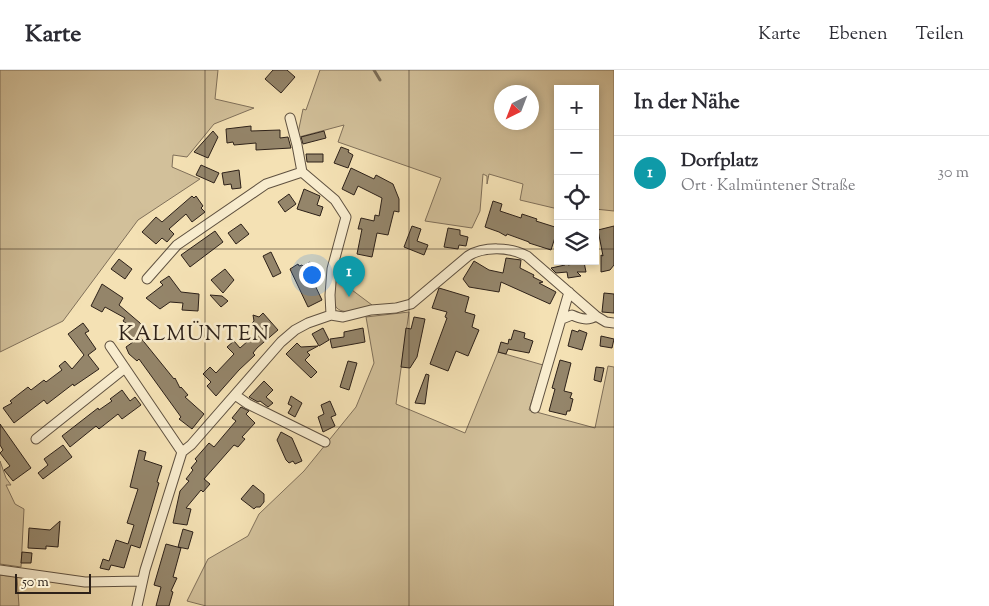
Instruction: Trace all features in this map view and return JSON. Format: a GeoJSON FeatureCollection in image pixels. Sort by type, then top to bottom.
{"type":"FeatureCollection","features":[{"type":"Feature","properties":{"kind":"street"},"geometry":{"type":"LineString","coordinates":[[290,118],[302,172],[335,200],[346,216],[332,269],[331,315]]}},
{"type":"Feature","properties":{"kind":"street"},"geometry":{"type":"LineString","coordinates":[[147,279],[177,245],[266,184],[302,172]]}},
{"type":"Feature","properties":{"kind":"street"},"geometry":{"type":"LineString","coordinates":[[137,606],[142,581],[162,511],[182,452],[191,445],[290,333],[308,323],[331,315],[343,317],[371,310],[396,308],[411,304],[468,256],[494,249],[517,252],[527,256],[596,316],[606,322],[614,323]]}},
{"type":"Feature","properties":{"kind":"street"},"geometry":{"type":"LineString","coordinates":[[535,408],[569,292]]}},
{"type":"Feature","properties":{"kind":"street"},"geometry":{"type":"LineString","coordinates":[[562,319],[572,315],[580,319],[590,319],[596,316]]}},
{"type":"Feature","properties":{"kind":"street"},"geometry":{"type":"LineString","coordinates":[[110,346],[182,452]]}},
{"type":"Feature","properties":{"kind":"street"},"geometry":{"type":"LineString","coordinates":[[36,439],[125,368]]}},
{"type":"Feature","properties":{"kind":"street"},"geometry":{"type":"LineString","coordinates":[[234,395],[248,404],[325,442]]}},
{"type":"Feature","properties":{"kind":"street"},"geometry":{"type":"LineString","coordinates":[[0,570],[85,582],[142,581]]}},
{"type":"Feature","properties":{"kind":"shaded area"},"geometry":{"type":"Polygon","coordinates":[[[0,70],[218,70],[215,99],[254,108],[214,124],[187,157],[173,155],[172,167],[200,179],[138,220],[63,321],[0,352],[0,70]]]}},
{"type":"Feature","properties":{"kind":"shaded area"},"geometry":{"type":"Polygon","coordinates":[[[320,70],[614,70],[614,211],[599,209],[599,85],[554,85],[554,208],[520,200],[523,184],[489,174],[487,184],[487,176],[483,174],[480,211],[472,228],[425,221],[441,178],[338,142],[344,125],[299,137],[298,133],[303,109],[306,110],[320,70]]]}},
{"type":"Feature","properties":{"kind":"shaded area"},"geometry":{"type":"Polygon","coordinates":[[[336,278],[372,305],[351,311],[337,308],[333,298],[336,278]]]}},
{"type":"Feature","properties":{"kind":"shaded area"},"geometry":{"type":"Polygon","coordinates":[[[409,312],[396,404],[465,433],[498,352],[543,365],[529,410],[595,428],[608,366],[614,367],[614,606],[206,606],[187,601],[208,559],[248,536],[259,514],[304,471],[356,407],[374,363],[366,317],[409,312]]]}},
{"type":"Feature","properties":{"kind":"shaded area"},"geometry":{"type":"Polygon","coordinates":[[[0,461],[6,478],[11,485],[6,485],[15,504],[24,509],[21,567],[0,564],[0,461]]]}},
{"type":"Feature","properties":{"kind":"shaded area"},"geometry":{"type":"Polygon","coordinates":[[[0,575],[17,577],[19,606],[0,606],[0,575]]]}},
{"type":"Feature","properties":{"kind":"building"},"geometry":{"type":"Polygon","coordinates":[[[273,70],[287,70],[295,77],[281,93],[265,79],[273,70]]]}},
{"type":"Feature","properties":{"kind":"building"},"geometry":{"type":"Polygon","coordinates":[[[251,126],[251,131],[280,130],[280,138],[288,137],[291,148],[256,150],[256,143],[234,145],[233,142],[227,143],[226,129],[251,126]]]}},
{"type":"Feature","properties":{"kind":"building"},"geometry":{"type":"Polygon","coordinates":[[[213,131],[218,137],[208,158],[194,152],[213,131]]]}},
{"type":"Feature","properties":{"kind":"building"},"geometry":{"type":"Polygon","coordinates":[[[324,131],[326,138],[303,144],[301,137],[324,131]]]}},
{"type":"Feature","properties":{"kind":"building"},"geometry":{"type":"Polygon","coordinates":[[[341,147],[349,150],[348,152],[353,155],[348,168],[334,163],[341,147]]]}},
{"type":"Feature","properties":{"kind":"building"},"geometry":{"type":"Polygon","coordinates":[[[306,154],[323,154],[323,162],[307,162],[306,154]]]}},
{"type":"Feature","properties":{"kind":"building"},"geometry":{"type":"Polygon","coordinates":[[[201,165],[219,173],[214,183],[196,175],[201,165]]]}},
{"type":"Feature","properties":{"kind":"building"},"geometry":{"type":"Polygon","coordinates":[[[351,168],[374,179],[376,175],[393,184],[399,199],[399,212],[394,211],[388,235],[377,233],[372,257],[357,254],[362,229],[358,229],[361,218],[374,221],[375,215],[379,216],[382,198],[358,186],[354,195],[342,189],[351,168]]]}},
{"type":"Feature","properties":{"kind":"building"},"geometry":{"type":"Polygon","coordinates":[[[239,170],[241,188],[232,189],[231,184],[224,185],[222,173],[239,170]]]}},
{"type":"Feature","properties":{"kind":"building"},"geometry":{"type":"Polygon","coordinates":[[[304,189],[320,196],[317,205],[323,207],[320,216],[297,209],[304,189]]]}},
{"type":"Feature","properties":{"kind":"building"},"geometry":{"type":"Polygon","coordinates":[[[289,194],[296,204],[285,212],[278,202],[289,194]]]}},
{"type":"Feature","properties":{"kind":"building"},"geometry":{"type":"Polygon","coordinates":[[[192,196],[194,198],[196,196],[203,206],[201,208],[205,212],[192,222],[186,214],[169,229],[174,234],[167,242],[162,238],[156,244],[142,232],[156,217],[162,222],[192,196]]]}},
{"type":"Feature","properties":{"kind":"building"},"geometry":{"type":"Polygon","coordinates":[[[493,201],[502,204],[500,211],[521,218],[522,214],[554,227],[554,241],[551,250],[507,234],[506,236],[485,227],[493,201]]]}},
{"type":"Feature","properties":{"kind":"building"},"geometry":{"type":"Polygon","coordinates":[[[241,224],[249,234],[236,244],[228,233],[241,224]]]}},
{"type":"Feature","properties":{"kind":"building"},"geometry":{"type":"Polygon","coordinates":[[[412,226],[421,229],[417,241],[428,245],[424,255],[404,247],[412,226]]]}},
{"type":"Feature","properties":{"kind":"building"},"geometry":{"type":"Polygon","coordinates":[[[614,226],[614,265],[610,270],[601,272],[601,255],[603,256],[599,230],[614,226]]]}},
{"type":"Feature","properties":{"kind":"building"},"geometry":{"type":"Polygon","coordinates":[[[448,228],[460,230],[460,235],[468,237],[466,246],[459,245],[458,249],[444,247],[448,228]]]}},
{"type":"Feature","properties":{"kind":"building"},"geometry":{"type":"Polygon","coordinates":[[[215,231],[223,242],[190,267],[181,255],[215,231]]]}},
{"type":"Feature","properties":{"kind":"building"},"geometry":{"type":"Polygon","coordinates":[[[271,252],[281,273],[273,277],[263,256],[271,252]]]}},
{"type":"Feature","properties":{"kind":"building"},"geometry":{"type":"Polygon","coordinates":[[[506,258],[521,260],[520,268],[543,282],[539,283],[556,292],[550,304],[501,282],[499,292],[469,287],[463,279],[474,261],[489,270],[503,273],[506,258]]]}},
{"type":"Feature","properties":{"kind":"building"},"geometry":{"type":"Polygon","coordinates":[[[119,259],[132,269],[125,279],[111,269],[119,259]]]}},
{"type":"Feature","properties":{"kind":"building"},"geometry":{"type":"Polygon","coordinates":[[[310,262],[318,276],[312,279],[322,300],[308,307],[290,269],[298,264],[303,266],[310,262]]]}},
{"type":"Feature","properties":{"kind":"building"},"geometry":{"type":"Polygon","coordinates":[[[565,265],[585,265],[586,272],[577,272],[581,276],[568,278],[567,272],[556,273],[551,268],[565,265]]]}},
{"type":"Feature","properties":{"kind":"building"},"geometry":{"type":"Polygon","coordinates":[[[225,269],[234,280],[223,293],[211,280],[225,269]]]}},
{"type":"Feature","properties":{"kind":"building"},"geometry":{"type":"Polygon","coordinates":[[[169,276],[181,292],[199,294],[198,311],[182,310],[183,303],[170,302],[160,309],[146,298],[163,285],[160,282],[169,276]]]}},
{"type":"Feature","properties":{"kind":"building"},"geometry":{"type":"Polygon","coordinates":[[[102,284],[123,298],[119,305],[140,323],[147,332],[140,337],[175,378],[180,388],[188,395],[185,397],[204,414],[192,429],[179,419],[181,417],[139,359],[137,361],[129,354],[126,347],[133,342],[126,332],[128,330],[125,326],[127,324],[123,321],[125,318],[105,307],[102,312],[91,306],[102,284]]]}},
{"type":"Feature","properties":{"kind":"building"},"geometry":{"type":"Polygon","coordinates":[[[439,288],[469,297],[465,312],[475,315],[472,327],[479,330],[468,356],[456,351],[448,371],[430,364],[447,318],[445,317],[447,312],[432,308],[439,288]]]}},
{"type":"Feature","properties":{"kind":"building"},"geometry":{"type":"Polygon","coordinates":[[[604,293],[614,294],[614,313],[602,312],[604,293]]]}},
{"type":"Feature","properties":{"kind":"building"},"geometry":{"type":"Polygon","coordinates":[[[210,295],[222,296],[228,301],[221,307],[210,295]]]}},
{"type":"Feature","properties":{"kind":"building"},"geometry":{"type":"Polygon","coordinates":[[[263,313],[278,330],[257,348],[253,353],[255,355],[216,396],[207,386],[211,382],[203,374],[210,367],[216,373],[234,354],[227,347],[234,341],[240,348],[257,333],[250,325],[254,321],[253,315],[259,317],[263,313]]]}},
{"type":"Feature","properties":{"kind":"building"},"geometry":{"type":"Polygon","coordinates":[[[414,317],[425,319],[417,357],[410,368],[401,367],[406,328],[411,329],[414,317]]]}},
{"type":"Feature","properties":{"kind":"building"},"geometry":{"type":"Polygon","coordinates":[[[83,323],[89,331],[85,333],[96,349],[88,355],[99,369],[74,386],[73,384],[47,404],[44,400],[14,423],[3,408],[12,403],[10,401],[28,387],[31,390],[44,380],[46,382],[62,370],[59,366],[65,361],[72,369],[84,355],[68,334],[83,323]]]}},
{"type":"Feature","properties":{"kind":"building"},"geometry":{"type":"Polygon","coordinates":[[[323,328],[329,340],[319,346],[312,334],[323,328]]]}},
{"type":"Feature","properties":{"kind":"building"},"geometry":{"type":"Polygon","coordinates":[[[363,328],[365,342],[332,348],[330,339],[344,337],[344,332],[363,328]]]}},
{"type":"Feature","properties":{"kind":"building"},"geometry":{"type":"Polygon","coordinates":[[[514,330],[525,333],[524,338],[533,341],[529,353],[508,349],[506,354],[498,352],[501,342],[508,344],[509,339],[511,340],[514,330]]]}},
{"type":"Feature","properties":{"kind":"building"},"geometry":{"type":"Polygon","coordinates":[[[572,330],[587,333],[582,350],[568,346],[572,330]]]}},
{"type":"Feature","properties":{"kind":"building"},"geometry":{"type":"Polygon","coordinates":[[[601,336],[614,339],[612,348],[600,346],[601,336]]]}},
{"type":"Feature","properties":{"kind":"building"},"geometry":{"type":"Polygon","coordinates":[[[297,343],[301,347],[318,346],[307,352],[310,355],[305,360],[317,372],[311,378],[286,354],[297,343]]]}},
{"type":"Feature","properties":{"kind":"building"},"geometry":{"type":"Polygon","coordinates":[[[560,360],[571,363],[564,391],[572,393],[570,398],[573,399],[570,411],[567,411],[566,415],[549,411],[555,389],[552,388],[560,360]]]}},
{"type":"Feature","properties":{"kind":"building"},"geometry":{"type":"Polygon","coordinates":[[[348,361],[357,363],[349,390],[340,387],[348,361]]]}},
{"type":"Feature","properties":{"kind":"building"},"geometry":{"type":"Polygon","coordinates":[[[596,367],[604,368],[601,382],[594,380],[596,367]]]}},
{"type":"Feature","properties":{"kind":"building"},"geometry":{"type":"Polygon","coordinates":[[[426,374],[429,375],[425,404],[415,403],[426,374]]]}},
{"type":"Feature","properties":{"kind":"building"},"geometry":{"type":"Polygon","coordinates":[[[264,381],[273,390],[266,397],[273,403],[268,407],[260,401],[258,402],[249,397],[264,381]]]}},
{"type":"Feature","properties":{"kind":"building"},"geometry":{"type":"Polygon","coordinates":[[[122,390],[130,401],[135,397],[141,405],[122,419],[118,414],[99,429],[96,426],[70,447],[62,436],[98,408],[99,410],[112,401],[110,399],[122,390]]]}},
{"type":"Feature","properties":{"kind":"building"},"geometry":{"type":"Polygon","coordinates":[[[291,396],[302,403],[295,417],[288,413],[292,406],[288,404],[291,396]]]}},
{"type":"Feature","properties":{"kind":"building"},"geometry":{"type":"Polygon","coordinates":[[[330,401],[336,415],[331,417],[335,426],[323,432],[318,417],[324,414],[321,405],[330,401]]]}},
{"type":"Feature","properties":{"kind":"building"},"geometry":{"type":"Polygon","coordinates":[[[241,407],[249,411],[246,414],[255,423],[242,437],[245,439],[238,447],[234,445],[204,479],[210,484],[203,492],[201,490],[186,508],[191,509],[187,525],[173,523],[180,491],[189,481],[186,479],[193,470],[191,468],[197,461],[195,459],[209,443],[214,447],[236,421],[232,418],[241,407]]]}},
{"type":"Feature","properties":{"kind":"building"},"geometry":{"type":"Polygon","coordinates":[[[0,424],[31,468],[13,481],[4,470],[10,466],[0,453],[3,450],[0,445],[0,424]]]}},
{"type":"Feature","properties":{"kind":"building"},"geometry":{"type":"Polygon","coordinates":[[[281,432],[292,438],[302,461],[295,464],[293,461],[289,463],[286,460],[277,440],[281,432]]]}},
{"type":"Feature","properties":{"kind":"building"},"geometry":{"type":"Polygon","coordinates":[[[63,445],[72,457],[43,479],[38,473],[48,465],[44,459],[63,445]]]}},
{"type":"Feature","properties":{"kind":"building"},"geometry":{"type":"Polygon","coordinates":[[[139,450],[146,452],[144,460],[162,466],[157,482],[159,483],[140,548],[131,545],[124,568],[111,565],[109,570],[100,568],[103,559],[109,561],[116,540],[128,544],[134,525],[127,523],[138,489],[130,487],[139,450]]]}},
{"type":"Feature","properties":{"kind":"building"},"geometry":{"type":"Polygon","coordinates":[[[253,485],[264,494],[264,502],[260,507],[254,509],[241,499],[253,485]]]}},
{"type":"Feature","properties":{"kind":"building"},"geometry":{"type":"Polygon","coordinates":[[[60,521],[58,547],[46,546],[46,549],[28,548],[29,528],[50,530],[60,521]]]}},
{"type":"Feature","properties":{"kind":"building"},"geometry":{"type":"Polygon","coordinates":[[[183,529],[193,532],[188,549],[178,547],[183,529]]]}},
{"type":"Feature","properties":{"kind":"building"},"geometry":{"type":"Polygon","coordinates":[[[166,544],[181,548],[173,577],[177,578],[171,591],[173,592],[169,606],[156,606],[161,587],[154,585],[166,544]]]}},
{"type":"Feature","properties":{"kind":"building"},"geometry":{"type":"Polygon","coordinates":[[[22,552],[32,553],[31,563],[21,563],[22,552]]]}},
{"type":"Feature","properties":{"kind":"waterway"},"geometry":{"type":"LineString","coordinates":[[374,70],[380,80]]}},
{"type":"Feature","properties":{"kind":"place","name":"Dorfplatz"},"geometry":{"type":"Point","coordinates":[349,297]}},
{"type":"Feature","properties":{"kind":"district","name":"KALMÜNTEN"},"geometry":{"type":"Point","coordinates":[194,335]}}]}
